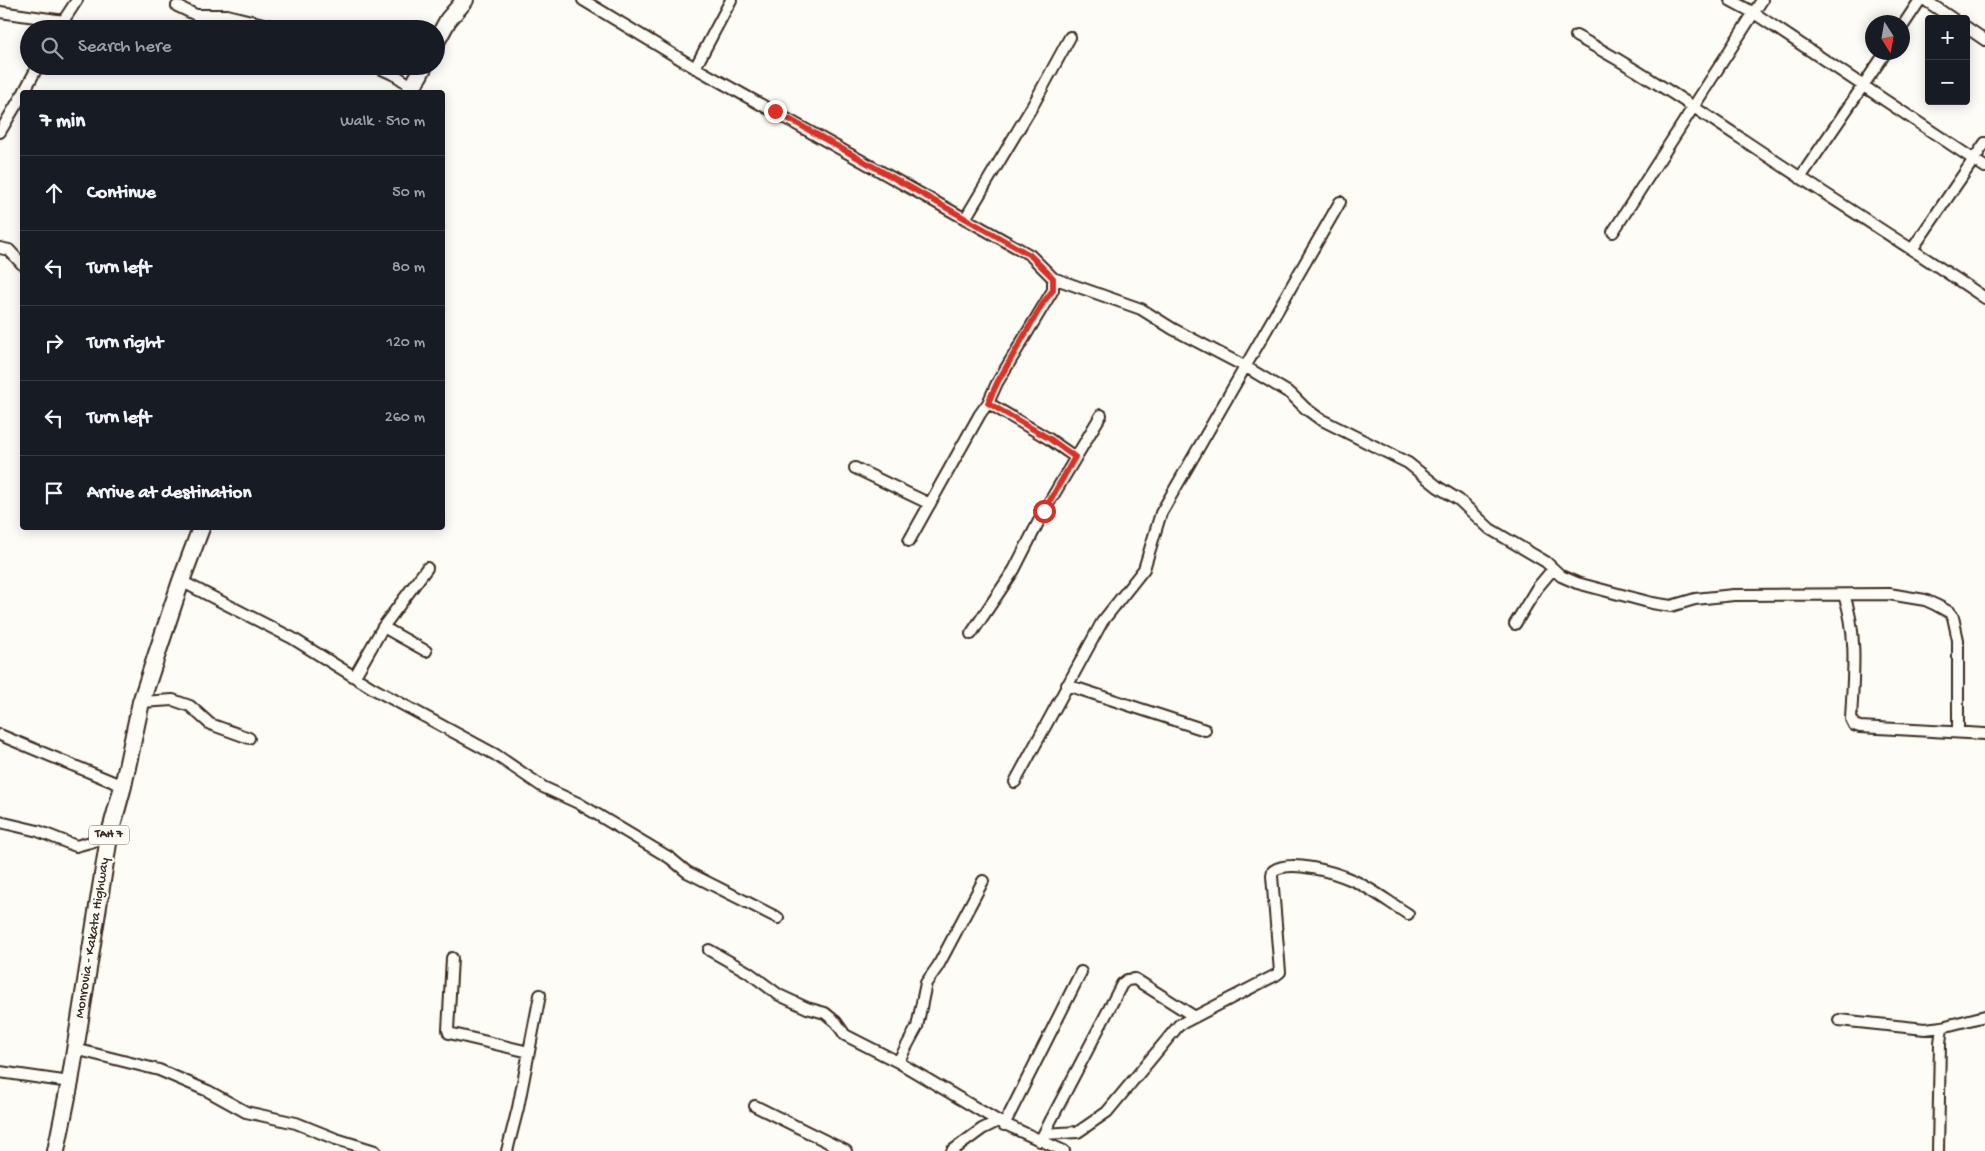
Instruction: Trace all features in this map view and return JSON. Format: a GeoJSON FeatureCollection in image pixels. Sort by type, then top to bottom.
{"type":"FeatureCollection","features":[{"type":"Feature","properties":{"kind":"highway"},"geometry":{"type":"LineString","coordinates":[[445,26],[465,0]]}},
{"type":"Feature","properties":{"kind":"highway"},"geometry":{"type":"LineString","coordinates":[[411,90],[419,75]]}},
{"type":"Feature","properties":{"kind":"highway","name":"Monrovia - Kakata Highway"},"geometry":{"type":"LineString","coordinates":[[56,1151],[70,1082],[108,838],[123,786],[142,702],[180,581],[200,530]]}},
{"type":"Feature","properties":{"kind":"street"},"geometry":{"type":"LineString","coordinates":[[64,20],[77,0]]}},
{"type":"Feature","properties":{"kind":"street"},"geometry":{"type":"LineString","coordinates":[[582,0],[695,68],[1030,255],[1053,278],[1141,309],[1173,329],[1246,367],[1291,394],[1320,419],[1408,464],[1438,487],[1460,500],[1490,529],[1546,562],[1560,576],[1652,603],[1671,606],[1695,599],[1734,594],[1889,594],[1925,600],[1949,612],[1958,640],[1958,732]]}},
{"type":"Feature","properties":{"kind":"street"},"geometry":{"type":"LineString","coordinates":[[695,68],[731,0]]}},
{"type":"Feature","properties":{"kind":"street"},"geometry":{"type":"LineString","coordinates":[[1730,0],[1754,13],[1985,167]]}},
{"type":"Feature","properties":{"kind":"street"},"geometry":{"type":"LineString","coordinates":[[1613,232],[1762,0]]}},
{"type":"Feature","properties":{"kind":"street"},"geometry":{"type":"LineString","coordinates":[[1910,15],[1920,0]]}},
{"type":"Feature","properties":{"kind":"street"},"geometry":{"type":"LineString","coordinates":[[1925,0],[1947,15]]}},
{"type":"Feature","properties":{"kind":"street"},"geometry":{"type":"LineString","coordinates":[[177,6],[196,15],[227,15],[247,20]]}},
{"type":"Feature","properties":{"kind":"street"},"geometry":{"type":"LineString","coordinates":[[0,12],[38,20]]}},
{"type":"Feature","properties":{"kind":"street"},"geometry":{"type":"LineString","coordinates":[[1970,30],[1985,40]]}},
{"type":"Feature","properties":{"kind":"street"},"geometry":{"type":"LineString","coordinates":[[1576,36],[1625,62],[1800,178],[1913,248],[1985,298]]}},
{"type":"Feature","properties":{"kind":"street"},"geometry":{"type":"LineString","coordinates":[[965,219],[1033,105],[1070,37]]}},
{"type":"Feature","properties":{"kind":"street"},"geometry":{"type":"LineString","coordinates":[[1800,178],[1881,60]]}},
{"type":"Feature","properties":{"kind":"street"},"geometry":{"type":"LineString","coordinates":[[25,90],[33,75]]}},
{"type":"Feature","properties":{"kind":"street"},"geometry":{"type":"LineString","coordinates":[[395,75],[411,90]]}},
{"type":"Feature","properties":{"kind":"street"},"geometry":{"type":"LineString","coordinates":[[0,132],[20,99]]}},
{"type":"Feature","properties":{"kind":"street"},"geometry":{"type":"LineString","coordinates":[[1913,248],[1985,143]]}},
{"type":"Feature","properties":{"kind":"street"},"geometry":{"type":"LineString","coordinates":[[1015,782],[1102,622],[1144,569],[1161,513],[1340,202]]}},
{"type":"Feature","properties":{"kind":"street"},"geometry":{"type":"LineString","coordinates":[[0,248],[9,250],[20,262]]}},
{"type":"Feature","properties":{"kind":"street"},"geometry":{"type":"LineString","coordinates":[[910,541],[980,414],[988,403],[997,383],[1043,303],[1053,290],[1053,278]]}},
{"type":"Feature","properties":{"kind":"street"},"geometry":{"type":"LineString","coordinates":[[988,403],[1050,439],[1075,457]]}},
{"type":"Feature","properties":{"kind":"street"},"geometry":{"type":"LineString","coordinates":[[971,634],[1014,570],[1044,511],[1101,415]]}},
{"type":"Feature","properties":{"kind":"street"},"geometry":{"type":"LineString","coordinates":[[855,468],[930,504]]}},
{"type":"Feature","properties":{"kind":"street"},"geometry":{"type":"LineString","coordinates":[[355,676],[383,627],[427,568]]}},
{"type":"Feature","properties":{"kind":"street"},"geometry":{"type":"LineString","coordinates":[[1515,624],[1537,588],[1553,568]]}},
{"type":"Feature","properties":{"kind":"street"},"geometry":{"type":"LineString","coordinates":[[180,581],[292,638],[374,689],[496,754],[543,787],[570,798],[670,858],[687,872],[778,918]]}},
{"type":"Feature","properties":{"kind":"street"},"geometry":{"type":"LineString","coordinates":[[1844,595],[1850,612],[1854,646],[1851,719],[1854,726],[1985,734]]}},
{"type":"Feature","properties":{"kind":"street"},"geometry":{"type":"LineString","coordinates":[[383,627],[426,650]]}},
{"type":"Feature","properties":{"kind":"street"},"geometry":{"type":"LineString","coordinates":[[1067,685],[1205,730]]}},
{"type":"Feature","properties":{"kind":"street"},"geometry":{"type":"LineString","coordinates":[[142,702],[173,700],[190,706],[210,724],[248,738]]}},
{"type":"Feature","properties":{"kind":"street"},"geometry":{"type":"LineString","coordinates":[[0,735],[123,786]]}},
{"type":"Feature","properties":{"kind":"street"},"geometry":{"type":"LineString","coordinates":[[0,822],[38,831],[76,846],[108,838]]}},
{"type":"Feature","properties":{"kind":"street"},"geometry":{"type":"LineString","coordinates":[[1042,1137],[1078,1132],[1107,1112],[1179,1025],[1280,972],[1272,876],[1273,871],[1278,867],[1312,868],[1353,880],[1408,914]]}},
{"type":"Feature","properties":{"kind":"street"},"geometry":{"type":"LineString","coordinates":[[898,1062],[917,1027],[926,983],[938,966],[983,881]]}},
{"type":"Feature","properties":{"kind":"street"},"geometry":{"type":"LineString","coordinates":[[709,950],[748,972],[779,995],[807,1008],[825,1013],[836,1022],[845,1035],[898,1062],[1001,1123],[1042,1137],[1064,1151]]}},
{"type":"Feature","properties":{"kind":"street"},"geometry":{"type":"LineString","coordinates":[[452,958],[449,1033],[529,1052]]}},
{"type":"Feature","properties":{"kind":"street"},"geometry":{"type":"LineString","coordinates":[[952,1151],[982,1129],[1001,1123],[1081,972]]}},
{"type":"Feature","properties":{"kind":"street"},"geometry":{"type":"LineString","coordinates":[[1042,1137],[1122,984],[1127,980],[1135,979],[1194,1016]]}},
{"type":"Feature","properties":{"kind":"street"},"geometry":{"type":"LineString","coordinates":[[507,1151],[540,995]]}},
{"type":"Feature","properties":{"kind":"street"},"geometry":{"type":"LineString","coordinates":[[1839,1020],[1894,1024],[1907,1028],[1942,1028],[1985,1016]]}},
{"type":"Feature","properties":{"kind":"street"},"geometry":{"type":"LineString","coordinates":[[1938,1151],[1940,1043],[1942,1028]]}},
{"type":"Feature","properties":{"kind":"street"},"geometry":{"type":"LineString","coordinates":[[75,1049],[159,1070],[208,1091],[246,1112],[296,1123],[336,1139],[375,1151]]}},
{"type":"Feature","properties":{"kind":"street"},"geometry":{"type":"LineString","coordinates":[[0,1072],[70,1082]]}},
{"type":"Feature","properties":{"kind":"street"},"geometry":{"type":"LineString","coordinates":[[754,1106],[846,1151]]}},
{"type":"Feature","properties":{"kind":"route"},"geometry":{"type":"LineString","coordinates":[[775,111],[1030,255],[1053,278],[1053,290],[1043,303],[997,383],[988,403],[1050,439],[1075,457],[1044,511]]}}]}
